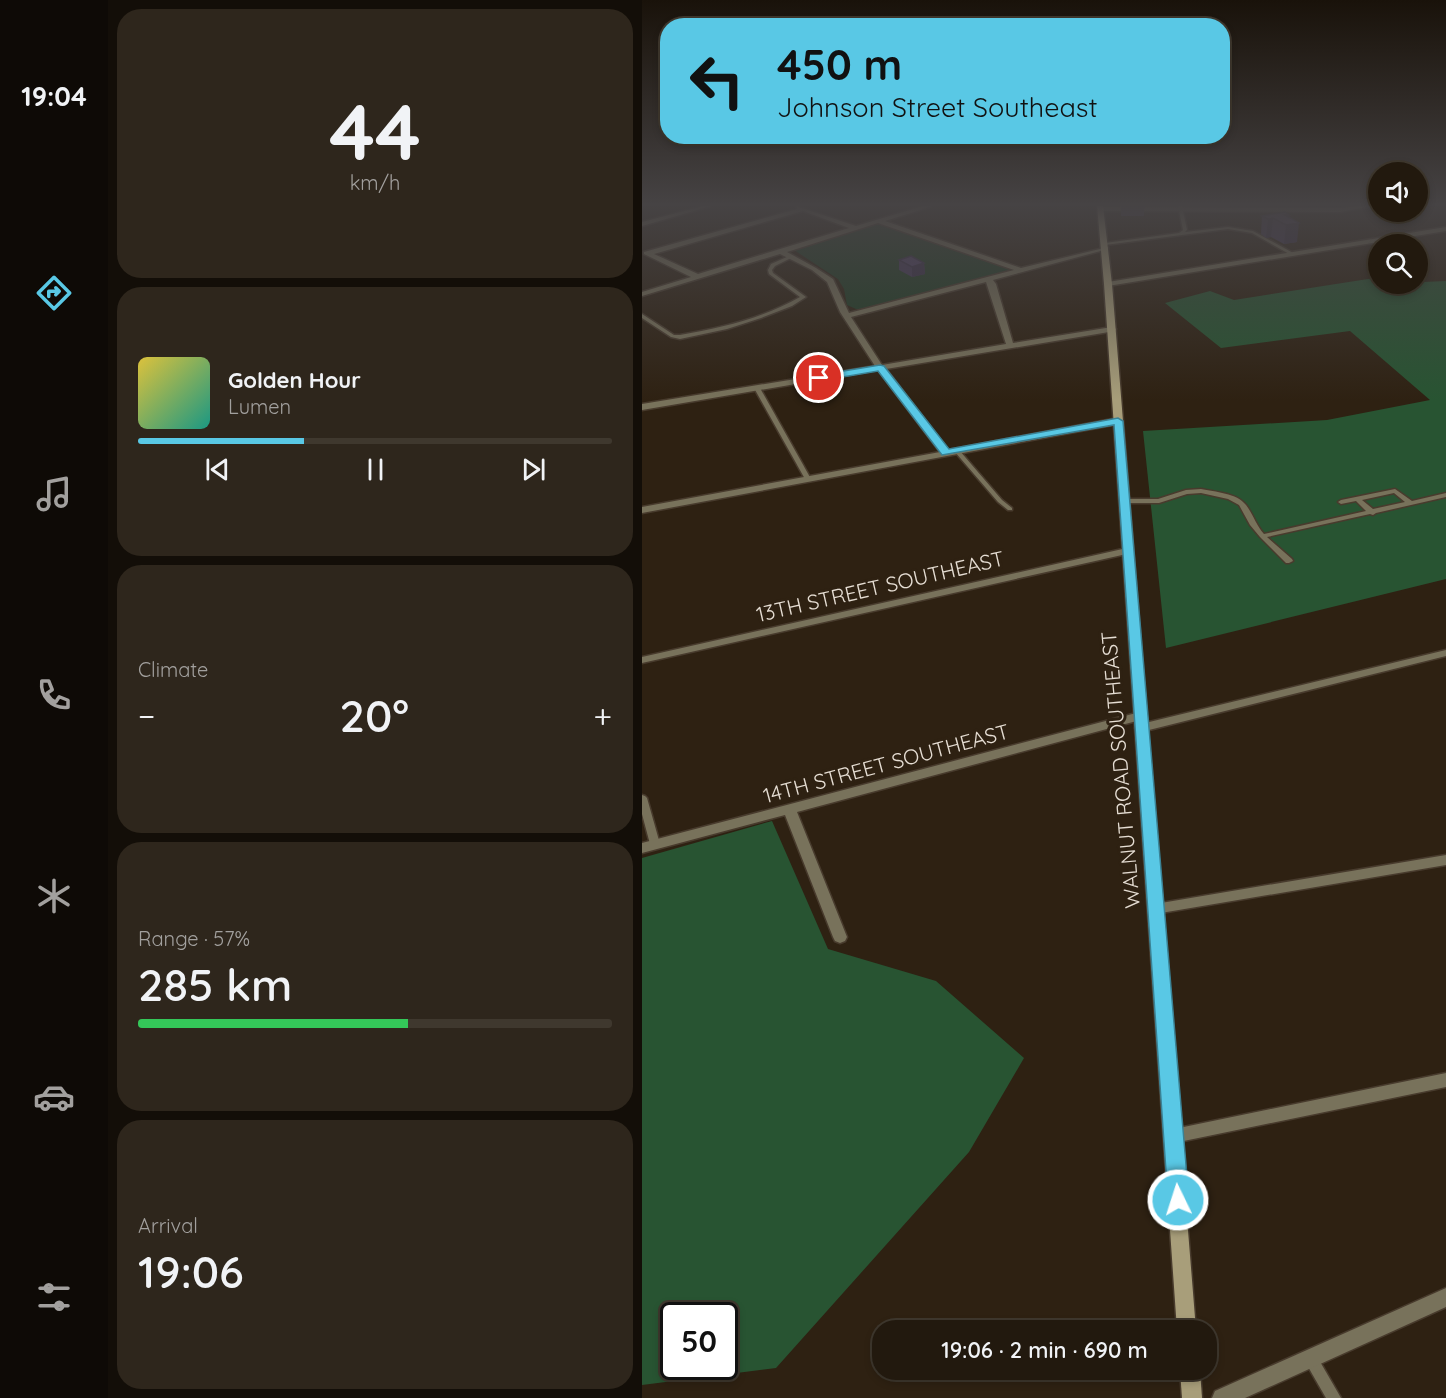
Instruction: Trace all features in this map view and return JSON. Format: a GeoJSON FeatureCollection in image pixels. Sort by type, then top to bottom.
{"type":"FeatureCollection","features":[{"type":"Feature","properties":{"kind":"main road","name":"WALNUT ROAD SOUTHEAST"},"geometry":{"type":"LineString","coordinates":[[1107,271],[1187,1320]]}},
{"type":"Feature","properties":{"kind":"main road"},"geometry":{"type":"LineString","coordinates":[[1191,1380],[1192,1398]]}},
{"type":"Feature","properties":{"kind":"street"},"geometry":{"type":"LineString","coordinates":[[685,271],[698,277]]}},
{"type":"Feature","properties":{"kind":"street"},"geometry":{"type":"LineString","coordinates":[[642,294],[716,271]]}},
{"type":"Feature","properties":{"kind":"street"},"geometry":{"type":"LineString","coordinates":[[815,271],[830,281],[847,316],[880,368],[946,453]]}},
{"type":"Feature","properties":{"kind":"street"},"geometry":{"type":"LineString","coordinates":[[847,316],[1016,271]]}},
{"type":"Feature","properties":{"kind":"street"},"geometry":{"type":"LineString","coordinates":[[1108,284],[1187,271]]}},
{"type":"Feature","properties":{"kind":"street"},"geometry":{"type":"LineString","coordinates":[[988,279],[992,284],[1010,346]]}},
{"type":"Feature","properties":{"kind":"street"},"geometry":{"type":"LineString","coordinates":[[642,407],[1112,329]]}},
{"type":"Feature","properties":{"kind":"street"},"geometry":{"type":"LineString","coordinates":[[642,510],[1118,421]]}},
{"type":"Feature","properties":{"kind":"street","name":"13TH STREET SOUTHEAST"},"geometry":{"type":"LineString","coordinates":[[642,660],[1127,550]]}},
{"type":"Feature","properties":{"kind":"street","name":"14TH STREET SOUTHEAST"},"geometry":{"type":"LineString","coordinates":[[648,846],[1140,722],[1446,653]]}},
{"type":"Feature","properties":{"kind":"street"},"geometry":{"type":"LineString","coordinates":[[789,809],[840,937]]}},
{"type":"Feature","properties":{"kind":"street"},"geometry":{"type":"LineString","coordinates":[[1155,909],[1446,860]]}},
{"type":"Feature","properties":{"kind":"street"},"geometry":{"type":"LineString","coordinates":[[1174,1136],[1446,1080]]}},
{"type":"Feature","properties":{"kind":"street"},"geometry":{"type":"LineString","coordinates":[[1222,1398],[1446,1298]]}},
{"type":"Feature","properties":{"kind":"lane"},"geometry":{"type":"LineString","coordinates":[[642,316],[673,336],[680,337],[730,326],[803,297],[770,271]]}},
{"type":"Feature","properties":{"kind":"lane"},"geometry":{"type":"LineString","coordinates":[[757,388],[808,479]]}},
{"type":"Feature","properties":{"kind":"lane"},"geometry":{"type":"LineString","coordinates":[[957,451],[999,501],[1010,509]]}},
{"type":"Feature","properties":{"kind":"lane"},"geometry":{"type":"LineString","coordinates":[[1341,502],[1395,490],[1412,503]]}},
{"type":"Feature","properties":{"kind":"lane"},"geometry":{"type":"LineString","coordinates":[[1124,501],[1159,501],[1186,492],[1218,493],[1242,504],[1253,525],[1262,536],[1289,561]]}},
{"type":"Feature","properties":{"kind":"lane"},"geometry":{"type":"LineString","coordinates":[[1262,536],[1446,495]]}},
{"type":"Feature","properties":{"kind":"lane"},"geometry":{"type":"LineString","coordinates":[[1357,499],[1373,513]]}},
{"type":"Feature","properties":{"kind":"lane"},"geometry":{"type":"LineString","coordinates":[[642,798],[648,846]]}},
{"type":"Feature","properties":{"kind":"lane"},"geometry":{"type":"LineString","coordinates":[[1310,1358],[1334,1398]]}},
{"type":"Feature","properties":{"kind":"green space"},"geometry":{"type":"Polygon","coordinates":[[[826,271],[1010,271],[866,309],[856,309],[847,305],[844,289],[838,279],[826,271]]]}},
{"type":"Feature","properties":{"kind":"green space"},"geometry":{"type":"Polygon","coordinates":[[[1368,279],[1368,294],[1428,294],[1428,282],[1446,281],[1446,579],[1166,648],[1143,431],[1327,420],[1430,400],[1350,331],[1221,348],[1165,303],[1210,291],[1234,300],[1368,279]]]}},
{"type":"Feature","properties":{"kind":"green space"},"geometry":{"type":"Polygon","coordinates":[[[772,821],[828,949],[936,981],[1024,1058],[969,1152],[776,1368],[738,1373],[738,1302],[660,1302],[660,1380],[681,1380],[642,1385],[642,858],[772,821]]]}},
{"type":"Feature","properties":{"kind":"route"},"geometry":{"type":"LineString","coordinates":[[819,378],[880,368],[946,453],[1118,421],[1178,1200]]}}]}
